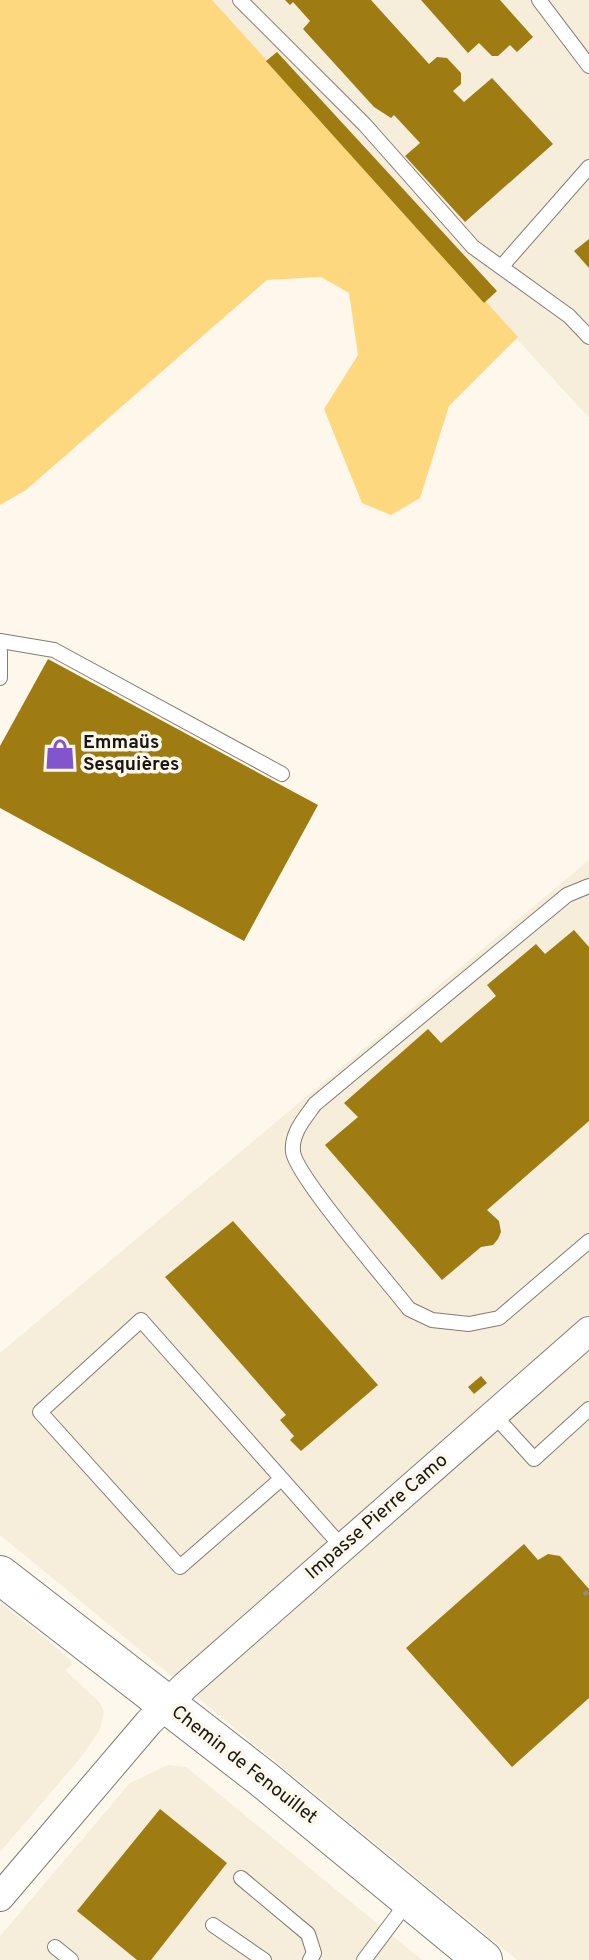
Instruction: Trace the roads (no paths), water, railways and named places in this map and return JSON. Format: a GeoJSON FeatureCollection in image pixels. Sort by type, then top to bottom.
{"type":"FeatureCollection","features":[{"type":"Feature","properties":{"kind":"street","name":"Impasse Pierre Camo"},"geometry":{"type":"LineString","coordinates":[[0,1897],[167,1704],[589,1331]]}},
{"type":"Feature","properties":{"kind":"street","name":"Chemin de Fenouillet"},"geometry":{"type":"LineString","coordinates":[[0,1575],[262,1777],[483,1960]]}},
{"type":"Feature","properties":{"kind":"lane"},"geometry":{"type":"LineString","coordinates":[[240,0],[365,125],[473,247],[569,316],[589,337]]}},
{"type":"Feature","properties":{"kind":"lane"},"geometry":{"type":"LineString","coordinates":[[539,0],[589,66]]}},
{"type":"Feature","properties":{"kind":"lane"},"geometry":{"type":"LineString","coordinates":[[502,266],[589,167]]}},
{"type":"Feature","properties":{"kind":"lane"},"geometry":{"type":"LineString","coordinates":[[0,641],[54,650],[282,774]]}},
{"type":"Feature","properties":{"kind":"lane"},"geometry":{"type":"LineString","coordinates":[[0,651],[0,678]]}},
{"type":"Feature","properties":{"kind":"lane"},"geometry":{"type":"LineString","coordinates":[[588,1245],[499,1318],[469,1324],[432,1320],[409,1309],[306,1179],[293,1153],[298,1127],[315,1104],[568,895],[589,886]]}},
{"type":"Feature","properties":{"kind":"lane"},"geometry":{"type":"LineString","coordinates":[[281,1479],[180,1567],[40,1412],[141,1320],[343,1548]]}},
{"type":"Feature","properties":{"kind":"lane"},"geometry":{"type":"LineString","coordinates":[[494,1415],[534,1459],[589,1409]]}},
{"type":"Feature","properties":{"kind":"lane"},"geometry":{"type":"LineString","coordinates":[[241,1878],[308,1934],[314,1953],[310,1960]]}},
{"type":"Feature","properties":{"kind":"lane"},"geometry":{"type":"LineString","coordinates":[[369,1958],[410,1899]]}},
{"type":"Feature","properties":{"kind":"lane"},"geometry":{"type":"LineString","coordinates":[[212,1925],[264,1960]]}},
{"type":"Feature","properties":{"kind":"lane"},"geometry":{"type":"LineString","coordinates":[[55,1947],[71,1960]]}},
{"type":"Feature","properties":{"kind":"place","name":"Emmaüs Sesquières"},"geometry":{"type":"Point","coordinates":[60,754]}}]}
